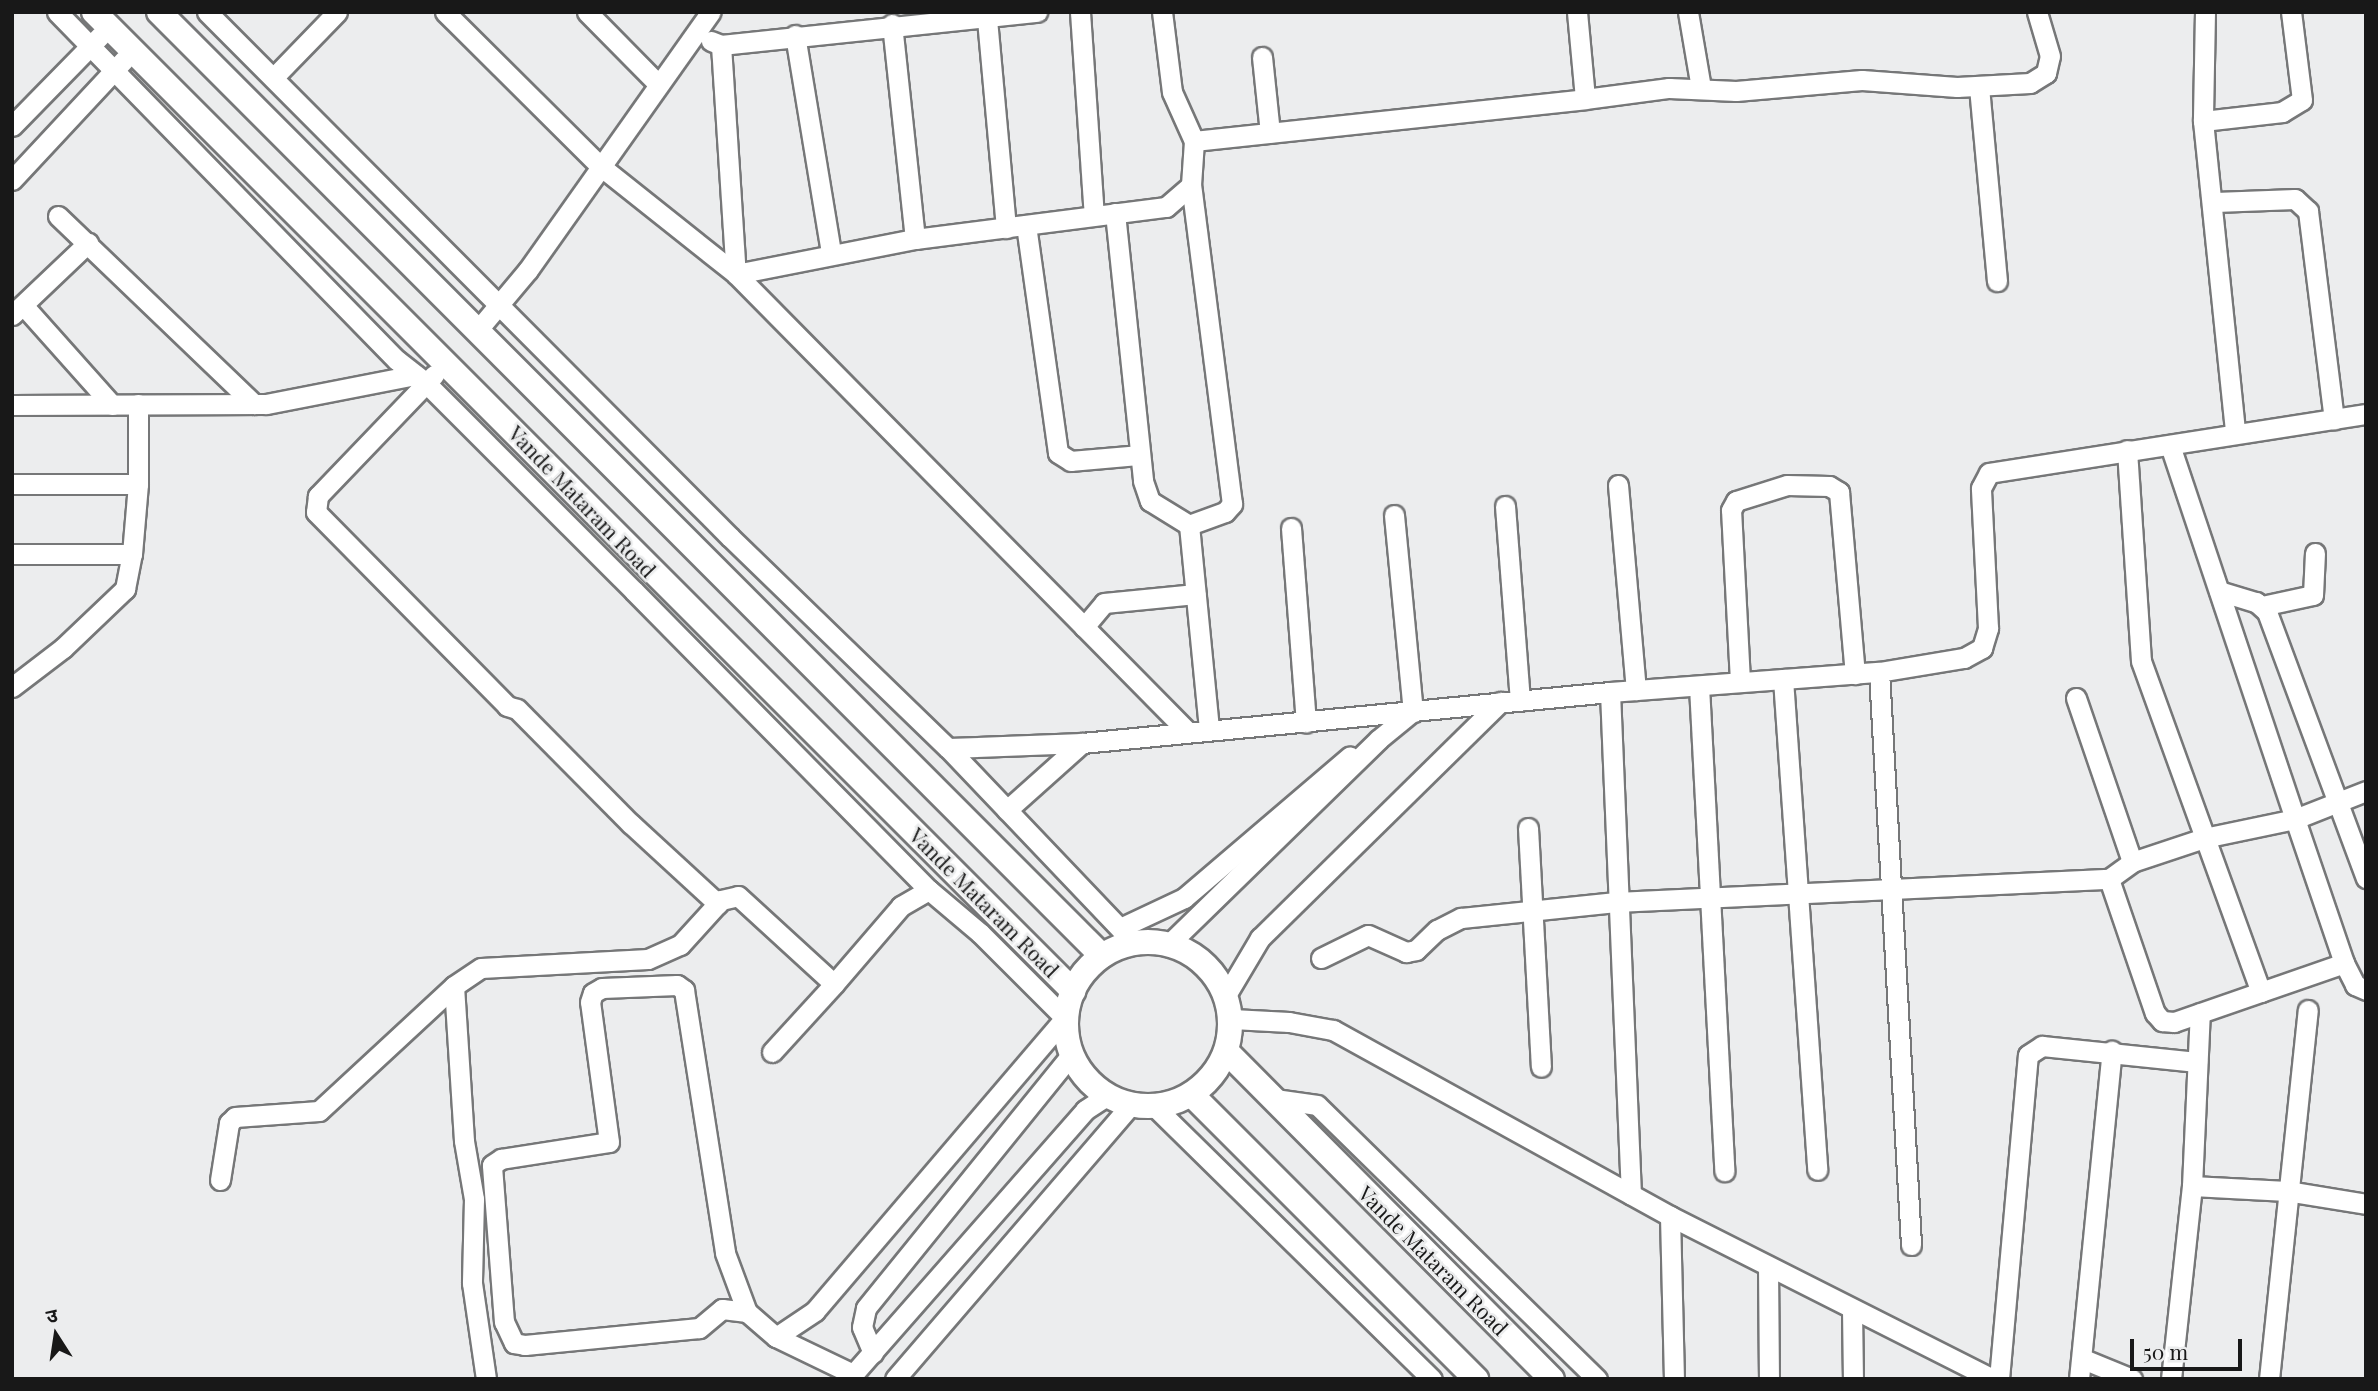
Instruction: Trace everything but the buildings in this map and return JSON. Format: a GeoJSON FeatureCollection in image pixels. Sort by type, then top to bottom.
{"type":"FeatureCollection","features":[{"type":"Feature","properties":{"kind":"main road","name":"Vande Mataram Road"},"geometry":{"type":"LineString","coordinates":[[159,12],[1102,956]]}},
{"type":"Feature","properties":{"kind":"main road","name":"Vande Mataram Road"},"geometry":{"type":"LineString","coordinates":[[102,20],[448,362],[1073,991]]}},
{"type":"Feature","properties":{"kind":"main road"},"geometry":{"type":"LineString","coordinates":[[1127,935],[1169,944],[1200,959],[1222,986],[1229,1008],[1227,1052],[1213,1076],[1192,1095],[1144,1105],[1108,1095],[1080,1070],[1072,1054],[1065,1018],[1073,991],[1102,956],[1127,935]]}},
{"type":"Feature","properties":{"kind":"main road","name":"Vande Mataram Road"},"geometry":{"type":"LineString","coordinates":[[1227,1052],[1552,1379]]}},
{"type":"Feature","properties":{"kind":"main road"},"geometry":{"type":"LineString","coordinates":[[1192,1095],[1476,1379]]}},
{"type":"Feature","properties":{"kind":"street"},"geometry":{"type":"LineString","coordinates":[[57,12],[929,890],[980,933],[1065,1018],[815,1311],[776,1337]]}},
{"type":"Feature","properties":{"kind":"street"},"geometry":{"type":"LineString","coordinates":[[207,12],[275,76],[500,307],[948,748],[1127,935],[1184,898],[1333,766],[1379,739]]}},
{"type":"Feature","properties":{"kind":"street"},"geometry":{"type":"LineString","coordinates":[[275,76],[337,12]]}},
{"type":"Feature","properties":{"kind":"street"},"geometry":{"type":"LineString","coordinates":[[444,12],[599,165],[736,274],[1188,732]]}},
{"type":"Feature","properties":{"kind":"street"},"geometry":{"type":"LineString","coordinates":[[587,12],[658,84]]}},
{"type":"Feature","properties":{"kind":"street"},"geometry":{"type":"LineString","coordinates":[[476,332],[500,307],[711,12]]}},
{"type":"Feature","properties":{"kind":"street"},"geometry":{"type":"LineString","coordinates":[[697,35],[720,45],[892,24],[986,19],[1037,12]]}},
{"type":"Feature","properties":{"kind":"street"},"geometry":{"type":"LineString","coordinates":[[1080,12],[1094,215]]}},
{"type":"Feature","properties":{"kind":"street"},"geometry":{"type":"LineString","coordinates":[[1161,12],[1172,92],[1194,141],[1191,185],[1232,504],[1224,512],[1189,525]]}},
{"type":"Feature","properties":{"kind":"street"},"geometry":{"type":"LineString","coordinates":[[1577,12],[1586,99]]}},
{"type":"Feature","properties":{"kind":"street"},"geometry":{"type":"LineString","coordinates":[[1688,12],[1700,88]]}},
{"type":"Feature","properties":{"kind":"street"},"geometry":{"type":"LineString","coordinates":[[2205,12],[2203,121],[2215,202],[2235,432]]}},
{"type":"Feature","properties":{"kind":"street"},"geometry":{"type":"LineString","coordinates":[[2203,121],[2282,112],[2302,100],[2291,12]]}},
{"type":"Feature","properties":{"kind":"street"},"geometry":{"type":"LineString","coordinates":[[1194,141],[1700,88],[1736,91],[1861,80],[1979,87],[2030,83],[2046,73],[2050,56],[2042,13]]}},
{"type":"Feature","properties":{"kind":"street"},"geometry":{"type":"LineString","coordinates":[[986,19],[1006,228]]}},
{"type":"Feature","properties":{"kind":"street"},"geometry":{"type":"LineString","coordinates":[[12,126],[91,44],[102,20]]}},
{"type":"Feature","properties":{"kind":"street"},"geometry":{"type":"LineString","coordinates":[[892,24],[915,239]]}},
{"type":"Feature","properties":{"kind":"street"},"geometry":{"type":"LineString","coordinates":[[795,35],[831,253]]}},
{"type":"Feature","properties":{"kind":"street"},"geometry":{"type":"LineString","coordinates":[[720,45],[736,274]]}},
{"type":"Feature","properties":{"kind":"street"},"geometry":{"type":"LineString","coordinates":[[12,180],[133,50]]}},
{"type":"Feature","properties":{"kind":"street"},"geometry":{"type":"LineString","coordinates":[[1262,57],[1270,133]]}},
{"type":"Feature","properties":{"kind":"street"},"geometry":{"type":"LineString","coordinates":[[1979,87],[1997,281]]}},
{"type":"Feature","properties":{"kind":"street"},"geometry":{"type":"LineString","coordinates":[[736,274],[831,253],[915,239],[1166,207],[1191,185]]}},
{"type":"Feature","properties":{"kind":"street"},"geometry":{"type":"LineString","coordinates":[[2215,202],[2295,199],[2308,211],[2334,419]]}},
{"type":"Feature","properties":{"kind":"street"},"geometry":{"type":"LineString","coordinates":[[1115,214],[1140,455],[1150,502],[1189,525]]}},
{"type":"Feature","properties":{"kind":"street"},"geometry":{"type":"LineString","coordinates":[[58,216],[254,404]]}},
{"type":"Feature","properties":{"kind":"street"},"geometry":{"type":"LineString","coordinates":[[1026,225],[1058,453],[1071,461],[1140,455]]}},
{"type":"Feature","properties":{"kind":"street"},"geometry":{"type":"LineString","coordinates":[[88,243],[17,310],[112,405]]}},
{"type":"Feature","properties":{"kind":"street"},"geometry":{"type":"LineString","coordinates":[[448,362],[421,379],[318,496],[316,512],[507,706],[517,709],[631,824],[718,904]]}},
{"type":"Feature","properties":{"kind":"street"},"geometry":{"type":"LineString","coordinates":[[12,405],[254,404],[421,379]]}},
{"type":"Feature","properties":{"kind":"street"},"geometry":{"type":"LineString","coordinates":[[12,687],[62,648],[125,589],[132,554],[138,484],[138,404]]}},
{"type":"Feature","properties":{"kind":"street"},"geometry":{"type":"LineString","coordinates":[[948,748],[1082,743],[1610,692],[1879,672],[1964,658],[1982,648],[1988,628],[1981,488],[1989,473],[2170,445],[2235,432],[2366,414]]}},
{"type":"Feature","properties":{"kind":"street"},"geometry":{"type":"LineString","coordinates":[[2170,445],[2344,963],[2354,985],[2366,990]]}},
{"type":"Feature","properties":{"kind":"street"},"geometry":{"type":"LineString","coordinates":[[2127,450],[2141,661],[2260,992]]}},
{"type":"Feature","properties":{"kind":"street"},"geometry":{"type":"LineString","coordinates":[[12,484],[138,484]]}},
{"type":"Feature","properties":{"kind":"street"},"geometry":{"type":"LineString","coordinates":[[1618,485],[1636,690]]}},
{"type":"Feature","properties":{"kind":"street"},"geometry":{"type":"LineString","coordinates":[[1740,681],[1731,510],[1736,501],[1787,485],[1829,486],[1839,492],[1855,674]]}},
{"type":"Feature","properties":{"kind":"street"},"geometry":{"type":"LineString","coordinates":[[1506,506],[1510,701],[1260,938],[1229,1008],[1333,1030],[1670,1216],[1852,1309],[1968,1373],[1992,1379]]}},
{"type":"Feature","properties":{"kind":"street"},"geometry":{"type":"LineString","coordinates":[[1394,515],[1413,712]]}},
{"type":"Feature","properties":{"kind":"street"},"geometry":{"type":"LineString","coordinates":[[1189,525],[1209,730]]}},
{"type":"Feature","properties":{"kind":"street"},"geometry":{"type":"LineString","coordinates":[[1291,528],[1306,722]]}},
{"type":"Feature","properties":{"kind":"street"},"geometry":{"type":"LineString","coordinates":[[2219,591],[2262,606],[2313,595],[2315,553]]}},
{"type":"Feature","properties":{"kind":"street"},"geometry":{"type":"LineString","coordinates":[[12,554],[132,554]]}},
{"type":"Feature","properties":{"kind":"street"},"geometry":{"type":"LineString","coordinates":[[1084,627],[1104,603],[1196,594]]}},
{"type":"Feature","properties":{"kind":"street"},"geometry":{"type":"LineString","coordinates":[[2262,606],[2340,802],[2366,878]]}},
{"type":"Feature","properties":{"kind":"street"},"geometry":{"type":"LineString","coordinates":[[1879,672],[1911,1245]]}},
{"type":"Feature","properties":{"kind":"street"},"geometry":{"type":"LineString","coordinates":[[1783,679],[1816,1170]]}},
{"type":"Feature","properties":{"kind":"street"},"geometry":{"type":"LineString","coordinates":[[1699,686],[1724,1171]]}},
{"type":"Feature","properties":{"kind":"street"},"geometry":{"type":"LineString","coordinates":[[1610,692],[1616,902],[1631,1195]]}},
{"type":"Feature","properties":{"kind":"street"},"geometry":{"type":"LineString","coordinates":[[2076,698],[2132,862]]}},
{"type":"Feature","properties":{"kind":"street"},"geometry":{"type":"LineString","coordinates":[[1169,944],[1379,739],[1413,712]]}},
{"type":"Feature","properties":{"kind":"street"},"geometry":{"type":"LineString","coordinates":[[1007,810],[1082,743]]}},
{"type":"Feature","properties":{"kind":"street"},"geometry":{"type":"LineString","coordinates":[[1321,958],[1368,934],[1406,952],[1416,950],[1437,930],[1461,918],[1531,914],[1616,902],[1797,896],[2109,879],[2132,862],[2204,838],[2295,819],[2366,791]]}},
{"type":"Feature","properties":{"kind":"street"},"geometry":{"type":"LineString","coordinates":[[1528,828],[1541,1067]]}},
{"type":"Feature","properties":{"kind":"street"},"geometry":{"type":"LineString","coordinates":[[2109,879],[2155,1013],[2162,1021],[2174,1022],[2344,963]]}},
{"type":"Feature","properties":{"kind":"street"},"geometry":{"type":"LineString","coordinates":[[772,1052],[901,905],[929,890]]}},
{"type":"Feature","properties":{"kind":"street"},"geometry":{"type":"LineString","coordinates":[[220,1180],[229,1123],[235,1117],[318,1111],[454,986],[481,968],[648,959],[680,944],[718,904],[738,896],[834,984]]}},
{"type":"Feature","properties":{"kind":"street"},"geometry":{"type":"LineString","coordinates":[[747,1312],[722,1309],[699,1328],[525,1345],[514,1343],[504,1322],[492,1166],[501,1159],[609,1142],[590,1002],[593,993],[602,988],[677,985],[684,990],[725,1253],[747,1312],[776,1337],[851,1377],[1085,1110],[1108,1095]]}},
{"type":"Feature","properties":{"kind":"street"},"geometry":{"type":"LineString","coordinates":[[454,986],[464,1141],[474,1199],[472,1283],[486,1379]]}},
{"type":"Feature","properties":{"kind":"street"},"geometry":{"type":"LineString","coordinates":[[2269,1379],[2308,1010]]}},
{"type":"Feature","properties":{"kind":"street"},"geometry":{"type":"LineString","coordinates":[[2171,1379],[2192,1186],[2200,1013]]}},
{"type":"Feature","properties":{"kind":"street"},"geometry":{"type":"LineString","coordinates":[[1999,1379],[2028,1055],[2042,1046],[2112,1051],[2197,1062]]}},
{"type":"Feature","properties":{"kind":"street"},"geometry":{"type":"LineString","coordinates":[[2079,1379],[2084,1359],[2112,1051]]}},
{"type":"Feature","properties":{"kind":"street"},"geometry":{"type":"LineString","coordinates":[[873,1353],[862,1328],[866,1308],[1072,1054]]}},
{"type":"Feature","properties":{"kind":"street"},"geometry":{"type":"LineString","coordinates":[[1275,1099],[1317,1105],[1597,1379]]}},
{"type":"Feature","properties":{"kind":"street"},"geometry":{"type":"LineString","coordinates":[[895,1379],[1144,1105],[1432,1379]]}},
{"type":"Feature","properties":{"kind":"street"},"geometry":{"type":"LineString","coordinates":[[2192,1186],[2287,1191],[2366,1203]]}},
{"type":"Feature","properties":{"kind":"street"},"geometry":{"type":"LineString","coordinates":[[1670,1216],[1674,1379]]}},
{"type":"Feature","properties":{"kind":"street"},"geometry":{"type":"LineString","coordinates":[[1768,1266],[1769,1379]]}},
{"type":"Feature","properties":{"kind":"street"},"geometry":{"type":"LineString","coordinates":[[1852,1309],[1853,1379]]}},
{"type":"Feature","properties":{"kind":"street"},"geometry":{"type":"LineString","coordinates":[[2084,1359],[2132,1379]]}}]}
